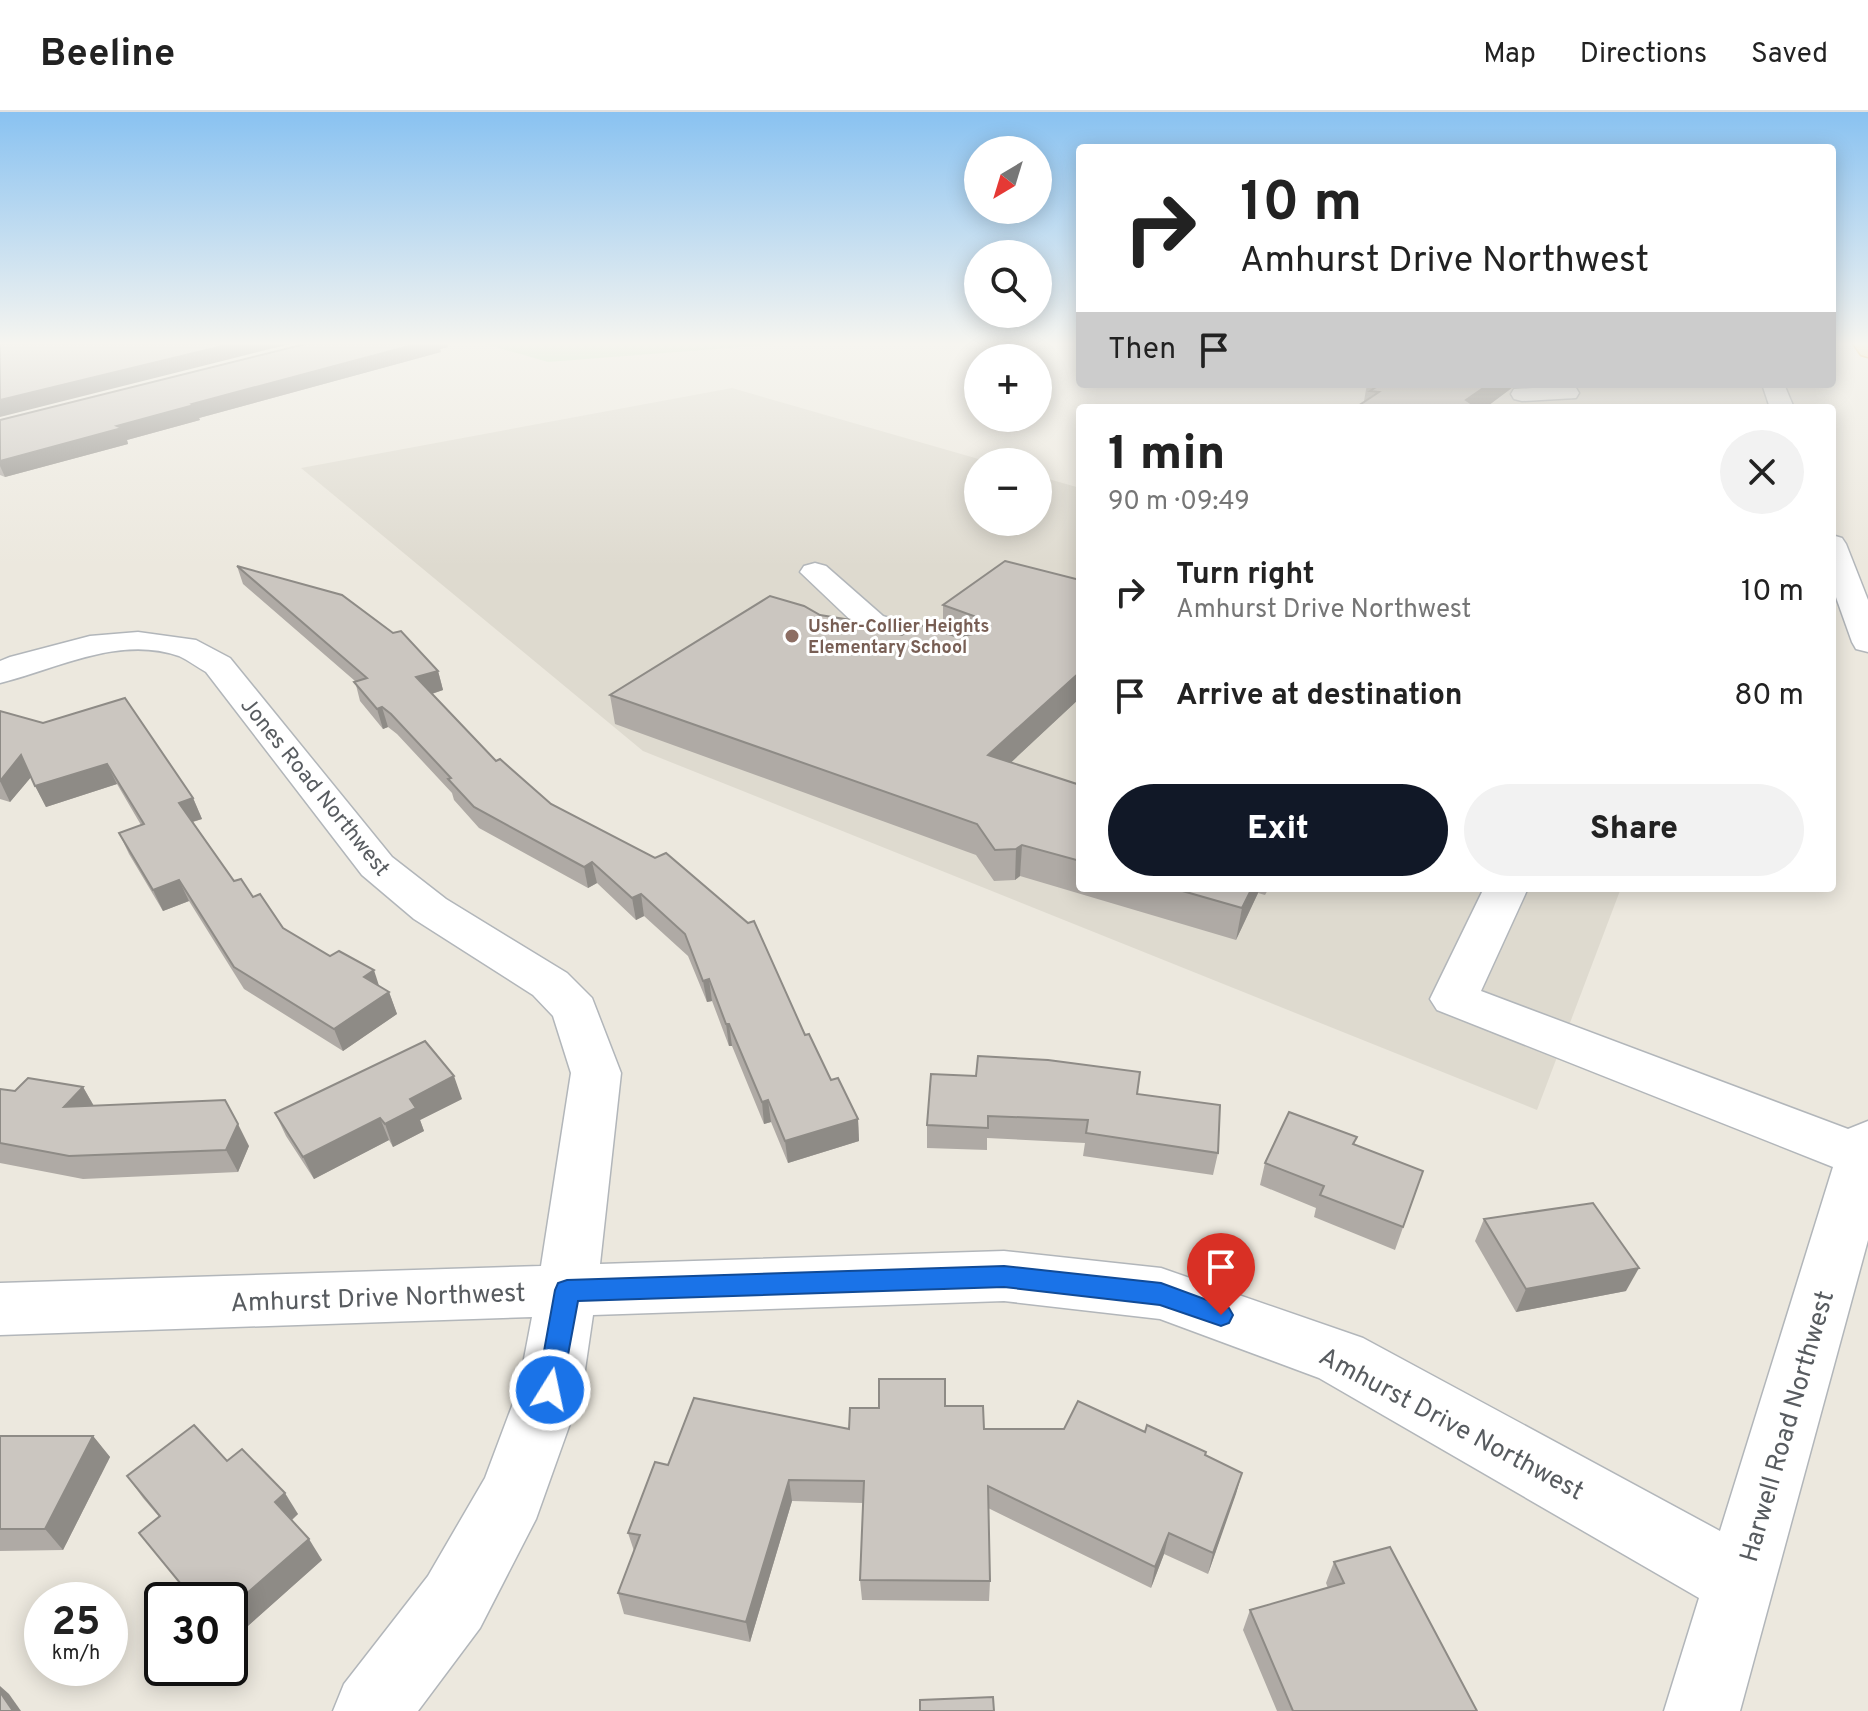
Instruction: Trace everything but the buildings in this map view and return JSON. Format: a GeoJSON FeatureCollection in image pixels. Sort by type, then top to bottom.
{"type":"FeatureCollection","features":[{"type":"Feature","properties":{"kind":"street"},"geometry":{"type":"LineString","coordinates":[[1836,555],[1868,642]]}},
{"type":"Feature","properties":{"kind":"street"},"geometry":{"type":"LineString","coordinates":[[815,572],[853,631],[914,656]]}},
{"type":"Feature","properties":{"kind":"street"},"geometry":{"type":"LineString","coordinates":[[853,631],[959,652]]}},
{"type":"Feature","properties":{"kind":"street","name":"Jones Road Northwest"},"geometry":{"type":"LineString","coordinates":[[0,673],[68,650],[149,642],[187,647],[218,665],[377,866],[430,909],[550,984],[575,1010],[596,1073],[567,1290],[550,1390],[512,1496],[454,1602],[371,1711]]}},
{"type":"Feature","properties":{"kind":"street"},"geometry":{"type":"LineString","coordinates":[[1504,892],[1454,999],[1866,1149]]}},
{"type":"Feature","properties":{"kind":"street","name":"Harwell Road Northwest"},"geometry":{"type":"LineString","coordinates":[[1702,1711],[1866,1149]]}},
{"type":"Feature","properties":{"kind":"street","name":"Amhurst Drive Northwest"},"geometry":{"type":"LineString","coordinates":[[0,1309],[1004,1276],[1161,1294],[1341,1358],[1741,1582]]}},
{"type":"Feature","properties":{"kind":"shaded area","name":"Usher-Collier Heights Elementary School"},"geometry":{"type":"Polygon","coordinates":[[[578,417],[831,417],[964,455],[964,536],[1052,536],[1052,480],[1076,487],[1076,892],[1619,892],[1537,1110],[643,751],[301,468],[578,417]]]}},
{"type":"Feature","properties":{"kind":"place","name":"Usher-Collier Heights Elementary School"},"geometry":{"type":"Point","coordinates":[792,636]}},
{"type":"Feature","properties":{"kind":"route"},"geometry":{"type":"LineString","coordinates":[[550,1390],[567,1290],[1004,1276],[1161,1294],[1221,1315]]}}]}
